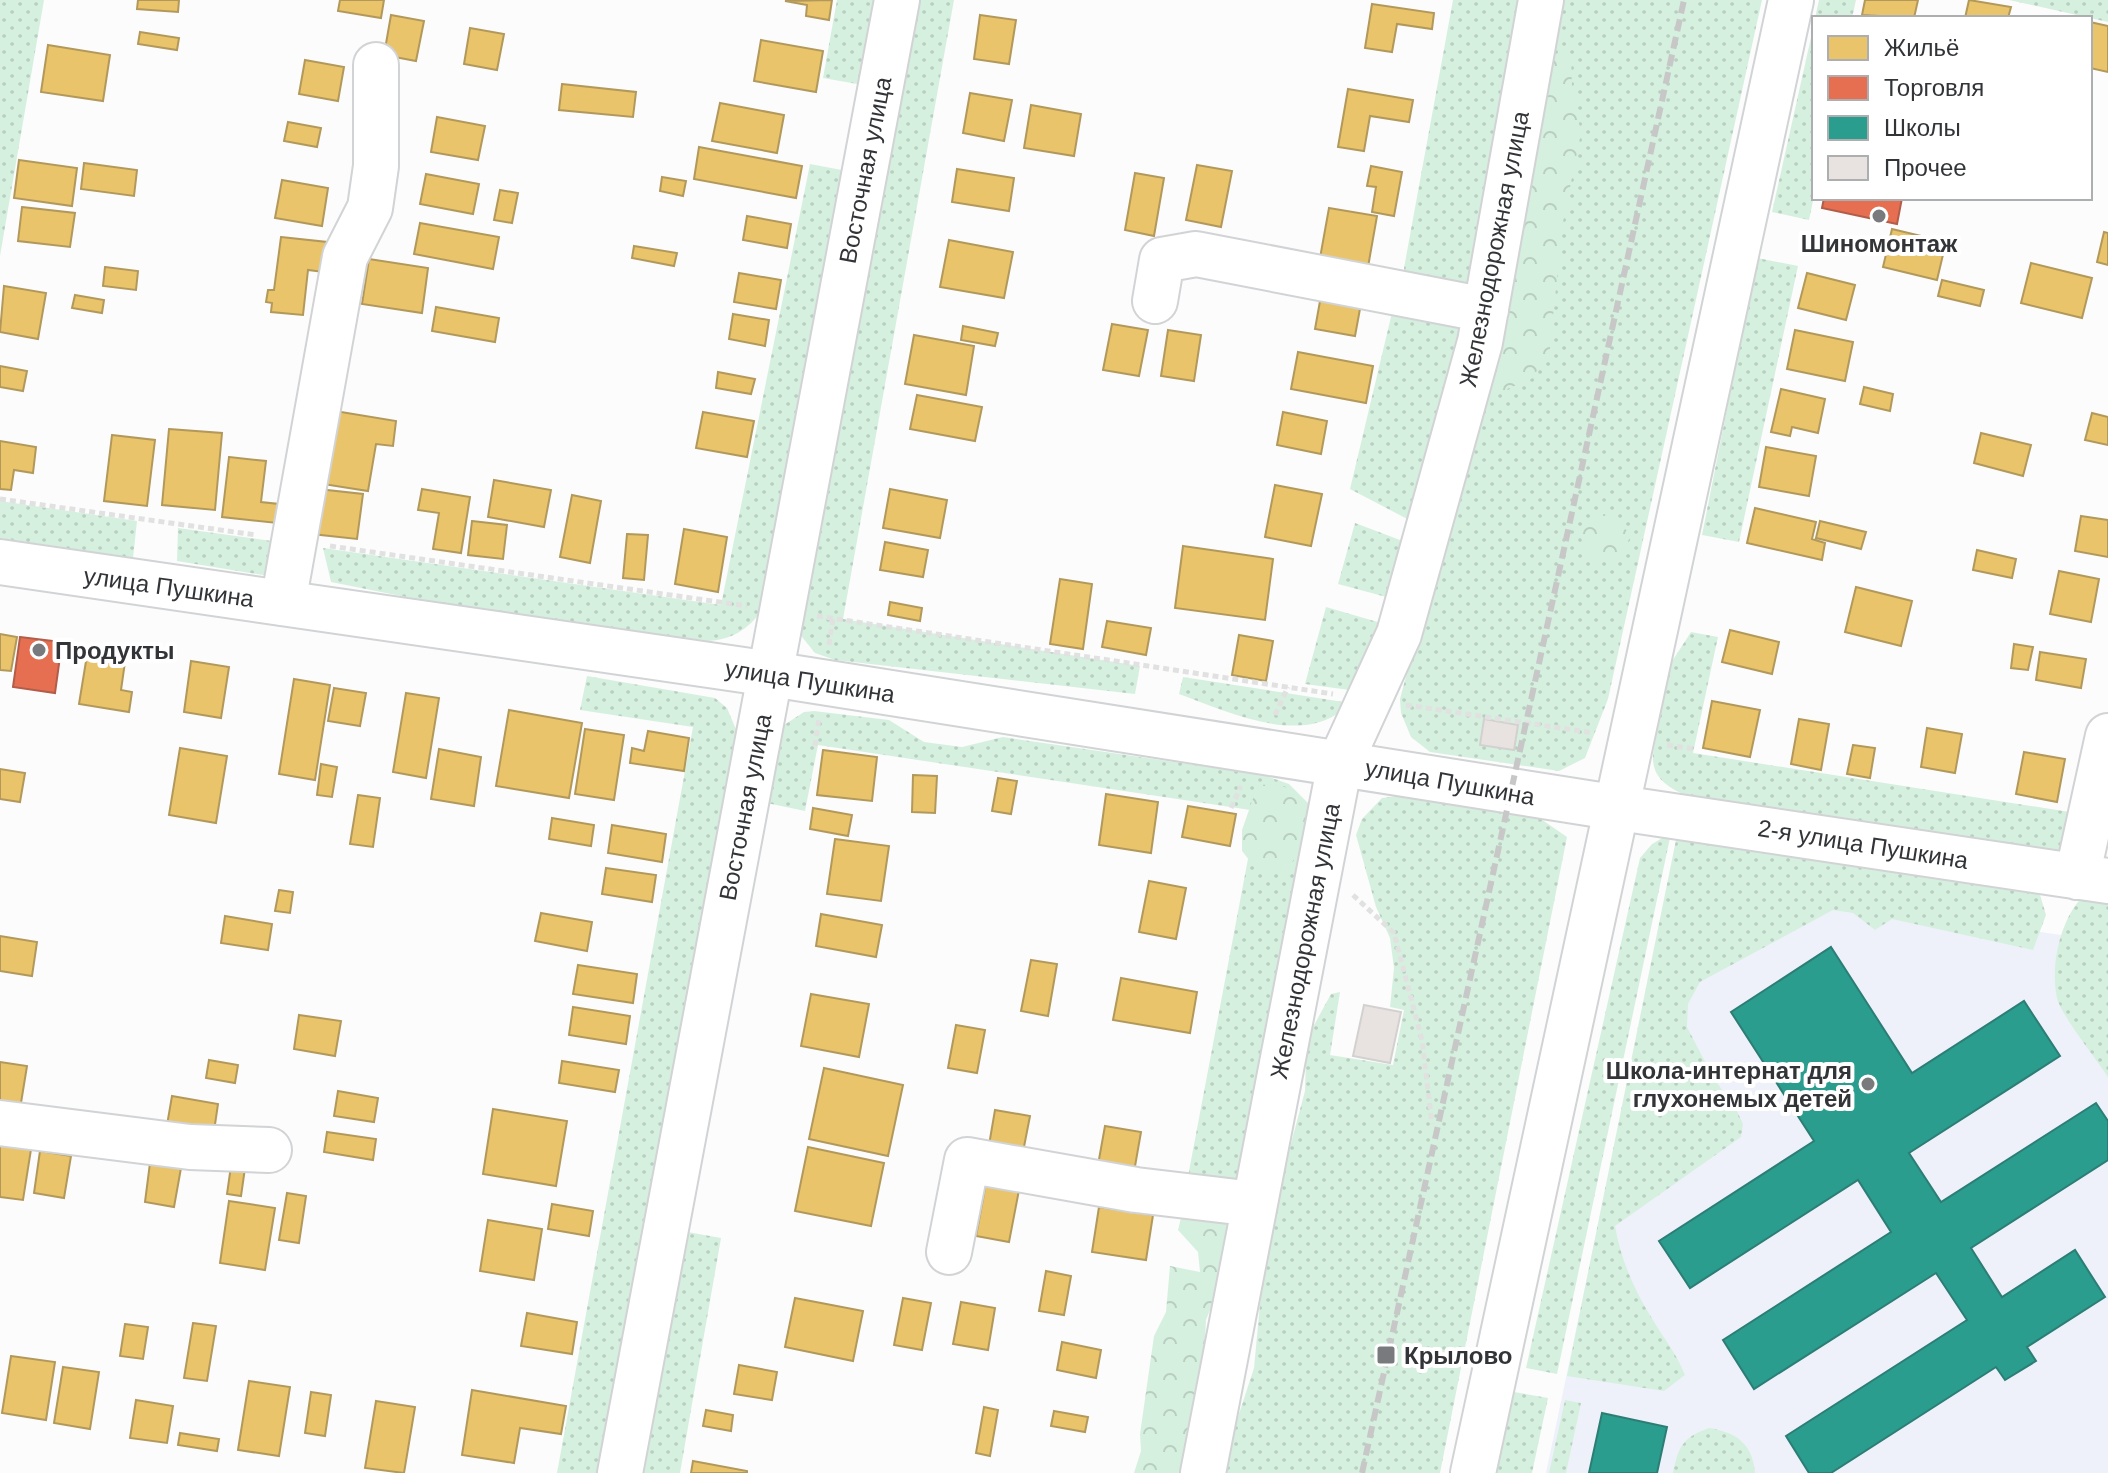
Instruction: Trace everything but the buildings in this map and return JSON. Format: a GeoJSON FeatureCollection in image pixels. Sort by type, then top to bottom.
{"type":"FeatureCollection","features":[{"type":"Feature","properties":{"kind":"street","name":"Восточная улица"},"geometry":{"type":"LineString","coordinates":[[620,1473],[897,0]]}},
{"type":"Feature","properties":{"kind":"street","name":"Железнодорожная улица"},"geometry":{"type":"LineString","coordinates":[[1203,1473],[1340,763],[1399,634],[1486,310],[1541,0]]}},
{"type":"Feature","properties":{"kind":"street"},"geometry":{"type":"LineString","coordinates":[[1473,1473],[1634,739],[1791,0]]}},
{"type":"Feature","properties":{"kind":"street"},"geometry":{"type":"LineString","coordinates":[[283,603],[345,257],[370,208],[376,166],[376,65]]}},
{"type":"Feature","properties":{"kind":"street"},"geometry":{"type":"LineString","coordinates":[[1155,301],[1162,260],[1196,254],[1486,310]]}},
{"type":"Feature","properties":{"kind":"street","name":"улица Пушкина"},"geometry":{"type":"LineString","coordinates":[[0,562],[771,674],[1619,808]]}},
{"type":"Feature","properties":{"kind":"street"},"geometry":{"type":"LineString","coordinates":[[2092,879],[2108,736]]}},
{"type":"Feature","properties":{"kind":"street","name":"2-я улица Пушкина"},"geometry":{"type":"LineString","coordinates":[[1619,808],[2092,879]]}},
{"type":"Feature","properties":{"kind":"street"},"geometry":{"type":"LineString","coordinates":[[0,1123],[190,1147],[269,1150]]}},
{"type":"Feature","properties":{"kind":"street"},"geometry":{"type":"LineString","coordinates":[[949,1252],[967,1160],[1136,1190],[1254,1204]]}},
{"type":"Feature","properties":{"kind":"path"},"geometry":{"type":"LineString","coordinates":[[0,499],[782,611],[1695,749]]}},
{"type":"Feature","properties":{"kind":"path"},"geometry":{"type":"LineString","coordinates":[[1320,863],[1394,933],[1422,1040],[1432,1124]]}},
{"type":"Feature","properties":{"kind":"shaded area","name":"Школа-интернат для глухонемых детей"},"geometry":{"type":"Polygon","coordinates":[[[1671,877],[2108,942],[2108,1473],[1546,1473],[1671,877]]]}},
{"type":"Feature","properties":{"kind":"green space"},"geometry":{"type":"Polygon","coordinates":[[[0,0],[44,0],[0,256],[0,0]]]}},
{"type":"Feature","properties":{"kind":"green space"},"geometry":{"type":"Polygon","coordinates":[[[837,0],[878,0],[863,85],[823,78],[837,0]]]}},
{"type":"Feature","properties":{"kind":"green space"},"geometry":{"type":"Polygon","coordinates":[[[910,0],[954,0],[843,619],[1140,666],[1135,694],[835,660],[815,653],[798,632],[910,0]]]}},
{"type":"Feature","properties":{"kind":"green space"},"geometry":{"type":"Polygon","coordinates":[[[1453,0],[1522,0],[1468,296],[1407,284],[1404,268],[1453,0]]]}},
{"type":"Feature","properties":{"kind":"green space"},"geometry":{"type":"Polygon","coordinates":[[[1553,0],[1762,0],[1608,699],[1585,758],[1559,771],[1430,752],[1411,737],[1401,713],[1400,699],[1440,548],[1553,0]]]}},
{"type":"Feature","properties":{"kind":"green space"},"geometry":{"type":"Polygon","coordinates":[[[1819,0],[1856,0],[1852,16],[1815,16],[1819,0]]]}},
{"type":"Feature","properties":{"kind":"green space"},"geometry":{"type":"Polygon","coordinates":[[[2009,0],[2108,0],[2108,22],[2009,0]]]}},
{"type":"Feature","properties":{"kind":"green space"},"geometry":{"type":"Polygon","coordinates":[[[1812,33],[1813,200],[1809,220],[1772,212],[1812,33]]]}},
{"type":"Feature","properties":{"kind":"green space"},"geometry":{"type":"Polygon","coordinates":[[[1543,56],[1571,56],[1572,87],[1581,133],[1563,222],[1549,354],[1531,379],[1495,394],[1484,383],[1543,56]]]}},
{"type":"Feature","properties":{"kind":"green space"},"geometry":{"type":"Polygon","coordinates":[[[810,164],[847,171],[762,610],[751,623],[724,639],[707,641],[426,601],[331,582],[323,548],[721,605],[810,164]]]}},
{"type":"Feature","properties":{"kind":"green space"},"geometry":{"type":"Polygon","coordinates":[[[1757,258],[1798,266],[1739,542],[1702,535],[1757,258]]]}},
{"type":"Feature","properties":{"kind":"green space"},"geometry":{"type":"Polygon","coordinates":[[[1395,300],[1466,313],[1413,522],[1350,489],[1395,300]]]}},
{"type":"Feature","properties":{"kind":"green space"},"geometry":{"type":"Polygon","coordinates":[[[0,501],[137,521],[133,558],[0,538],[0,501]]]}},
{"type":"Feature","properties":{"kind":"green space"},"geometry":{"type":"Polygon","coordinates":[[[1592,513],[1608,515],[1631,534],[1624,549],[1614,559],[1602,561],[1586,554],[1580,534],[1592,513]]]}},
{"type":"Feature","properties":{"kind":"green space"},"geometry":{"type":"Polygon","coordinates":[[[1355,523],[1408,543],[1390,598],[1338,584],[1355,523]]]}},
{"type":"Feature","properties":{"kind":"green space"},"geometry":{"type":"Polygon","coordinates":[[[178,528],[279,542],[275,577],[177,561],[178,528]]]}},
{"type":"Feature","properties":{"kind":"green space"},"geometry":{"type":"Polygon","coordinates":[[[1326,607],[1381,623],[1357,691],[1305,684],[1326,607]]]}},
{"type":"Feature","properties":{"kind":"green space"},"geometry":{"type":"Polygon","coordinates":[[[1691,632],[1718,637],[1693,753],[2076,813],[2066,848],[2059,855],[1700,803],[1675,790],[1656,773],[1653,754],[1669,666],[1691,632]]]}},
{"type":"Feature","properties":{"kind":"green space"},"geometry":{"type":"Polygon","coordinates":[[[587,676],[715,698],[727,708],[738,734],[603,1473],[557,1473],[693,727],[580,710],[587,676]]]}},
{"type":"Feature","properties":{"kind":"green space"},"geometry":{"type":"Polygon","coordinates":[[[1183,677],[1350,703],[1332,717],[1312,724],[1290,726],[1267,723],[1179,694],[1183,677]]]}},
{"type":"Feature","properties":{"kind":"green space"},"geometry":{"type":"Polygon","coordinates":[[[804,712],[889,720],[924,742],[962,747],[1003,737],[1264,775],[1289,784],[1310,805],[1238,1179],[1230,1188],[1186,1187],[1257,811],[818,745],[805,811],[762,802],[781,727],[804,712]]]}},
{"type":"Feature","properties":{"kind":"green space"},"geometry":{"type":"Polygon","coordinates":[[[1258,784],[1285,787],[1307,807],[1300,852],[1284,872],[1260,874],[1242,851],[1242,830],[1258,784]]]}},
{"type":"Feature","properties":{"kind":"green space"},"geometry":{"type":"Polygon","coordinates":[[[1413,794],[1538,817],[1567,837],[1440,1473],[1225,1473],[1234,1429],[1254,1368],[1271,1187],[1286,1162],[1305,1091],[1306,1060],[1313,1027],[1331,994],[1340,992],[1330,1055],[1393,1065],[1404,1010],[1390,1007],[1394,968],[1390,938],[1376,907],[1356,835],[1362,819],[1382,798],[1413,794]]]}},
{"type":"Feature","properties":{"kind":"green space"},"geometry":{"type":"Polygon","coordinates":[[[1671,833],[1557,1374],[1526,1368],[1640,858],[1652,844],[1671,833]]]}},
{"type":"Feature","properties":{"kind":"green space"},"geometry":{"type":"Polygon","coordinates":[[[1677,835],[2038,888],[2046,915],[2033,950],[1892,919],[1875,930],[1853,913],[1833,910],[1700,982],[1688,1004],[1687,1027],[1713,1077],[1737,1111],[1743,1124],[1741,1137],[1615,1226],[1634,1286],[1685,1375],[1664,1391],[1567,1376],[1677,835]]]}},
{"type":"Feature","properties":{"kind":"green space"},"geometry":{"type":"Polygon","coordinates":[[[2082,897],[2108,901],[2108,1077],[2065,1015],[2055,985],[2059,944],[2068,918],[2082,897]]]}},
{"type":"Feature","properties":{"kind":"green space"},"geometry":{"type":"Polygon","coordinates":[[[1184,1205],[1232,1221],[1218,1290],[1206,1320],[1204,1364],[1189,1473],[1134,1473],[1141,1451],[1140,1434],[1154,1336],[1166,1312],[1170,1266],[1200,1272],[1198,1252],[1178,1230],[1184,1205]]]}},
{"type":"Feature","properties":{"kind":"green space"},"geometry":{"type":"Polygon","coordinates":[[[682,1231],[721,1238],[680,1473],[640,1473],[682,1231]]]}},
{"type":"Feature","properties":{"kind":"green space"},"geometry":{"type":"Polygon","coordinates":[[[1514,1392],[1548,1398],[1532,1473],[1497,1473],[1514,1392]]]}},
{"type":"Feature","properties":{"kind":"green space"},"geometry":{"type":"Polygon","coordinates":[[[1565,1400],[1581,1403],[1566,1473],[1549,1473],[1565,1400]]]}},
{"type":"Feature","properties":{"kind":"green space"},"geometry":{"type":"Polygon","coordinates":[[[1709,1428],[1741,1441],[1751,1454],[1755,1473],[1673,1473],[1683,1444],[1693,1435],[1709,1428]]]}},
{"type":"Feature","properties":{"kind":"railway"},"geometry":{"type":"LineString","coordinates":[[1362,1473],[1684,0]]}},
{"type":"Feature","properties":{"kind":"place","name":"Шиномонтаж"},"geometry":{"type":"Point","coordinates":[1879,216]}},
{"type":"Feature","properties":{"kind":"place","name":"Продукты"},"geometry":{"type":"Point","coordinates":[39,650]}},
{"type":"Feature","properties":{"kind":"place","name":"Школа-интернат для глухонемых детей"},"geometry":{"type":"Point","coordinates":[1868,1084]}},
{"type":"Feature","properties":{"kind":"place","name":"Крылово"},"geometry":{"type":"Point","coordinates":[1386,1355]}}]}
